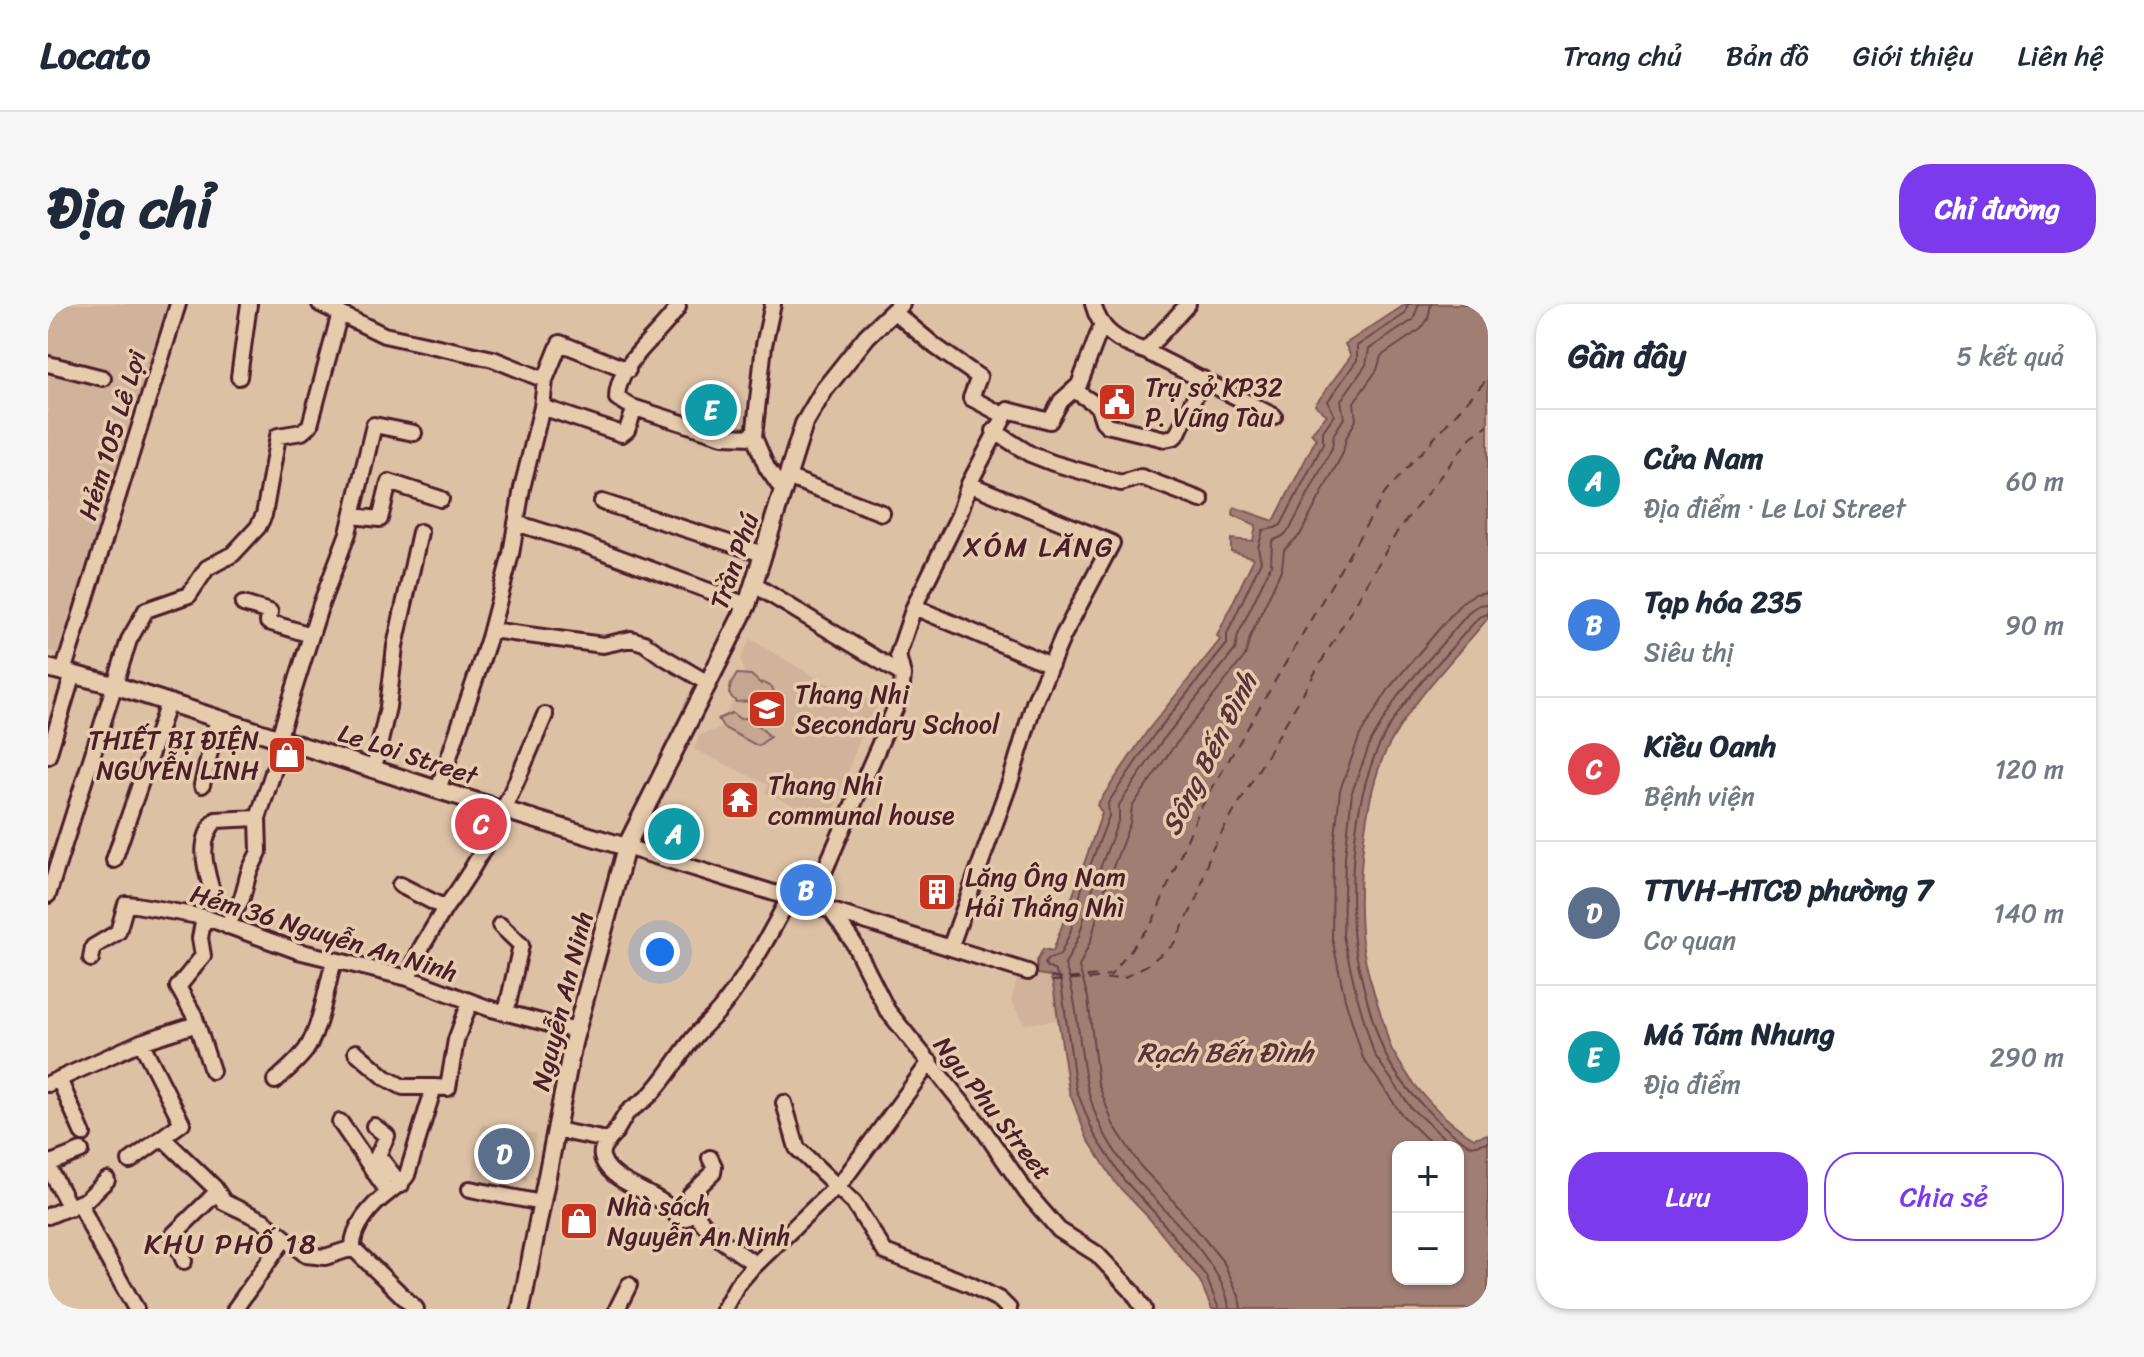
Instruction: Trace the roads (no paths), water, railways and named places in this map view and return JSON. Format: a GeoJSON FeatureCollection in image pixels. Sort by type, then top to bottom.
{"type":"FeatureCollection","features":[{"type":"Feature","properties":{"kind":"main road","name":"Trần Phú"},"geometry":{"type":"LineString","coordinates":[[626,847],[747,605],[804,424],[824,390],[867,336],[897,308]]}},
{"type":"Feature","properties":{"kind":"main road","name":"Le Loi Street"},"geometry":{"type":"LineString","coordinates":[[61,671],[626,847]]}},
{"type":"Feature","properties":{"kind":"main road","name":"Nguyễn An Ninh"},"geometry":{"type":"LineString","coordinates":[[521,1309],[576,1031],[626,847]]}},
{"type":"Feature","properties":{"kind":"street","name":"Hẻm 105 Lê Lợi"},"geometry":{"type":"LineString","coordinates":[[48,756],[61,671],[178,304]]}},
{"type":"Feature","properties":{"kind":"street"},"geometry":{"type":"LineString","coordinates":[[239,377],[249,304]]}},
{"type":"Feature","properties":{"kind":"street"},"geometry":{"type":"LineString","coordinates":[[773,304],[764,345],[754,437],[767,468],[785,484],[882,513]]}},
{"type":"Feature","properties":{"kind":"street"},"geometry":{"type":"LineString","coordinates":[[1093,304],[1101,327],[1133,347],[1274,416]]}},
{"type":"Feature","properties":{"kind":"street"},"geometry":{"type":"LineString","coordinates":[[1145,351],[1188,304]]}},
{"type":"Feature","properties":{"kind":"street"},"geometry":{"type":"LineString","coordinates":[[678,307],[628,370],[617,397],[635,408],[730,437],[754,437]]}},
{"type":"Feature","properties":{"kind":"street"},"geometry":{"type":"LineString","coordinates":[[48,895],[129,640],[146,610],[189,595],[207,568],[233,554],[258,527],[264,515],[278,436],[302,432],[310,425],[331,308],[384,335],[493,359],[545,380]]}},
{"type":"Feature","properties":{"kind":"street"},"geometry":{"type":"LineString","coordinates":[[897,308],[936,347],[979,377],[971,398],[1005,416]]}},
{"type":"Feature","properties":{"kind":"street"},"geometry":{"type":"LineString","coordinates":[[810,904],[901,695],[903,675],[898,655],[914,607],[959,515],[969,484],[994,431],[1008,410],[1050,421],[1061,401],[1079,385],[1101,327]]}},
{"type":"Feature","properties":{"kind":"street"},"geometry":{"type":"LineString","coordinates":[[438,790],[478,678],[516,523],[542,407],[545,380],[560,343],[628,370]]}},
{"type":"Feature","properties":{"kind":"street"},"geometry":{"type":"LineString","coordinates":[[48,364],[103,378]]}},
{"type":"Feature","properties":{"kind":"street"},"geometry":{"type":"LineString","coordinates":[[1074,390],[1098,406],[1107,425],[1170,438],[1178,433],[1203,379]]}},
{"type":"Feature","properties":{"kind":"street"},"geometry":{"type":"LineString","coordinates":[[542,407],[622,434],[627,430],[635,408]]}},
{"type":"Feature","properties":{"kind":"street"},"geometry":{"type":"LineString","coordinates":[[227,926],[242,898],[249,872],[259,852],[258,818],[311,635],[352,516],[374,425],[414,433]]}},
{"type":"Feature","properties":{"kind":"street"},"geometry":{"type":"LineString","coordinates":[[994,431],[1030,454],[1053,463],[1121,483],[1141,477],[1201,500]]}},
{"type":"Feature","properties":{"kind":"street"},"geometry":{"type":"LineString","coordinates":[[352,516],[380,519],[389,482],[441,499]]}},
{"type":"Feature","properties":{"kind":"street"},"geometry":{"type":"LineString","coordinates":[[950,948],[1011,779],[1034,703],[1063,636],[1112,543],[969,484]]}},
{"type":"Feature","properties":{"kind":"street"},"geometry":{"type":"LineString","coordinates":[[602,502],[763,554]]}},
{"type":"Feature","properties":{"kind":"street"},"geometry":{"type":"LineString","coordinates":[[516,523],[580,543],[747,605]]}},
{"type":"Feature","properties":{"kind":"street"},"geometry":{"type":"LineString","coordinates":[[374,768],[388,707],[395,646],[420,532]]}},
{"type":"Feature","properties":{"kind":"street"},"geometry":{"type":"LineString","coordinates":[[753,584],[903,675]]}},
{"type":"Feature","properties":{"kind":"street"},"geometry":{"type":"LineString","coordinates":[[243,604],[270,612],[268,622],[311,635]]}},
{"type":"Feature","properties":{"kind":"street"},"geometry":{"type":"LineString","coordinates":[[914,607],[1051,665]]}},
{"type":"Feature","properties":{"kind":"street"},"geometry":{"type":"LineString","coordinates":[[491,630],[603,645],[631,639],[644,643],[708,683]]}},
{"type":"Feature","properties":{"kind":"street"},"geometry":{"type":"LineString","coordinates":[[114,860],[168,703]]}},
{"type":"Feature","properties":{"kind":"street"},"geometry":{"type":"LineString","coordinates":[[408,978],[421,948],[485,848],[545,715]]}},
{"type":"Feature","properties":{"kind":"street"},"geometry":{"type":"LineString","coordinates":[[202,785],[218,718]]}},
{"type":"Feature","properties":{"kind":"street"},"geometry":{"type":"LineString","coordinates":[[213,895],[204,859],[204,842],[209,828],[216,820],[258,818]]}},
{"type":"Feature","properties":{"kind":"street","name":"Le Loi Street"},"geometry":{"type":"LineString","coordinates":[[626,847],[1028,972]]}},
{"type":"Feature","properties":{"kind":"street"},"geometry":{"type":"LineString","coordinates":[[400,885],[445,908]]}},
{"type":"Feature","properties":{"kind":"street"},"geometry":{"type":"LineString","coordinates":[[694,1210],[679,1220],[664,1203],[621,1178],[602,1157],[603,1145],[631,1110],[661,1084],[696,1035],[724,1005],[789,898]]}},
{"type":"Feature","properties":{"kind":"street","name":"Hẻm 36 Nguyễn An Ninh"},"geometry":{"type":"LineString","coordinates":[[91,959],[93,947],[118,932],[126,904],[204,917],[334,961],[408,978],[470,1002],[576,1031]]}},
{"type":"Feature","properties":{"kind":"street","name":"Ngu Phu Street"},"geometry":{"type":"LineString","coordinates":[[832,912],[853,942],[887,1010],[980,1125],[1035,1203],[1059,1230],[1097,1254],[1132,1291],[1144,1309]]}},
{"type":"Feature","properties":{"kind":"street"},"geometry":{"type":"LineString","coordinates":[[204,917],[200,938],[203,956],[178,987],[197,1024],[212,1071]]}},
{"type":"Feature","properties":{"kind":"street"},"geometry":{"type":"LineString","coordinates":[[500,925],[521,945],[506,1013]]}},
{"type":"Feature","properties":{"kind":"street"},"geometry":{"type":"LineString","coordinates":[[275,1081],[297,1061],[312,1038],[334,961]]}},
{"type":"Feature","properties":{"kind":"street"},"geometry":{"type":"LineString","coordinates":[[356,1052],[386,1078],[403,1087],[448,1088],[456,1040],[470,1002]]}},
{"type":"Feature","properties":{"kind":"street"},"geometry":{"type":"LineString","coordinates":[[83,1134],[54,1082],[141,1042],[197,1024]]}},
{"type":"Feature","properties":{"kind":"street"},"geometry":{"type":"LineString","coordinates":[[130,1161],[182,1123],[141,1042]]}},
{"type":"Feature","properties":{"kind":"street"},"geometry":{"type":"LineString","coordinates":[[731,1307],[737,1285],[838,1185],[930,1062]]}},
{"type":"Feature","properties":{"kind":"street"},"geometry":{"type":"LineString","coordinates":[[416,1309],[353,1248],[353,1238],[359,1224],[394,1189],[414,1159],[434,1087]]}},
{"type":"Feature","properties":{"kind":"street"},"geometry":{"type":"LineString","coordinates":[[784,1103],[797,1148],[854,1203],[885,1252],[969,1284],[1000,1300],[1009,1309]]}},
{"type":"Feature","properties":{"kind":"street"},"geometry":{"type":"LineString","coordinates":[[340,1122],[394,1189]]}},
{"type":"Feature","properties":{"kind":"street"},"geometry":{"type":"LineString","coordinates":[[374,1126],[387,1136],[378,1155],[394,1189]]}},
{"type":"Feature","properties":{"kind":"street"},"geometry":{"type":"LineString","coordinates":[[556,1130],[607,1140]]}},
{"type":"Feature","properties":{"kind":"street"},"geometry":{"type":"LineString","coordinates":[[163,1138],[224,1202],[264,1221],[306,1255],[325,1257],[353,1248]]}},
{"type":"Feature","properties":{"kind":"street"},"geometry":{"type":"LineString","coordinates":[[81,1151],[48,1165],[96,1238],[136,1309]]}},
{"type":"Feature","properties":{"kind":"street"},"geometry":{"type":"LineString","coordinates":[[710,1158],[713,1173],[690,1195],[694,1210],[709,1229],[755,1264]]}},
{"type":"Feature","properties":{"kind":"street"},"geometry":{"type":"LineString","coordinates":[[48,1216],[75,1205],[107,1180]]}},
{"type":"Feature","properties":{"kind":"street"},"geometry":{"type":"LineString","coordinates":[[470,1189],[542,1203]]}},
{"type":"Feature","properties":{"kind":"street"},"geometry":{"type":"LineString","coordinates":[[184,1261],[173,1235],[217,1192]]}},
{"type":"Feature","properties":{"kind":"street"},"geometry":{"type":"LineString","coordinates":[[235,1309],[285,1238]]}},
{"type":"Feature","properties":{"kind":"street"},"geometry":{"type":"LineString","coordinates":[[617,1309],[629,1285]]}},
{"type":"Feature","properties":{"kind":"water","name":"Rạch Bến Đình"},"geometry":{"type":"Polygon","coordinates":[[[1406,304],[1488,304],[1488,618],[1409,712],[1388,747],[1368,812],[1361,863],[1360,912],[1366,964],[1392,1050],[1417,1088],[1438,1111],[1474,1138],[1488,1134],[1488,1309],[1212,1309],[1200,1281],[1149,1218],[1117,1185],[1087,1138],[1069,1091],[1053,985],[1050,976],[1037,974],[1037,961],[1043,949],[1053,951],[1102,813],[1097,805],[1148,730],[1220,640],[1217,636],[1254,558],[1231,551],[1231,539],[1253,541],[1256,525],[1233,515],[1234,507],[1274,521],[1316,439],[1311,433],[1327,415],[1315,405],[1351,356],[1345,344],[1406,304]]]}},
{"type":"Feature","properties":{"kind":"place","name":"Trụ sở KP32 P. Vũng Tàu"},"geometry":{"type":"Point","coordinates":[1117,402]}},
{"type":"Feature","properties":{"kind":"place","name":"Má Tám Nhung"},"geometry":{"type":"Point","coordinates":[711,410]}},
{"type":"Feature","properties":{"kind":"place","name":"Thang Nhi Secondary School"},"geometry":{"type":"Point","coordinates":[767,709]}},
{"type":"Feature","properties":{"kind":"place","name":"THIẾT BỊ ĐIỆN NGUYỄN LINH"},"geometry":{"type":"Point","coordinates":[287,755]}},
{"type":"Feature","properties":{"kind":"place","name":"Thang Nhi communal house"},"geometry":{"type":"Point","coordinates":[740,800]}},
{"type":"Feature","properties":{"kind":"place","name":"Kiều Oanh"},"geometry":{"type":"Point","coordinates":[481,824]}},
{"type":"Feature","properties":{"kind":"place","name":"Cửa Nam"},"geometry":{"type":"Point","coordinates":[674,834]}},
{"type":"Feature","properties":{"kind":"place","name":"Tạp hóa 235"},"geometry":{"type":"Point","coordinates":[806,890]}},
{"type":"Feature","properties":{"kind":"place","name":"Lăng Ông Nam Hải Thắng Nhì"},"geometry":{"type":"Point","coordinates":[937,892]}},
{"type":"Feature","properties":{"kind":"place","name":"TTVH-HTCĐ phường 7"},"geometry":{"type":"Point","coordinates":[504,1154]}},
{"type":"Feature","properties":{"kind":"place","name":"Nhà sách Nguyễn An Ninh"},"geometry":{"type":"Point","coordinates":[579,1221]}},
{"type":"Feature","properties":{"kind":"district","name":"XÓM LĂNG"},"geometry":{"type":"Point","coordinates":[1039,546]}},
{"type":"Feature","properties":{"kind":"district","name":"KHU PHỐ 18"},"geometry":{"type":"Point","coordinates":[231,1243]}},
{"type":"Feature","properties":{"kind":"water label","name":"Sông Bến Đình"},"geometry":{"type":"Point","coordinates":[1209,754]}}]}
